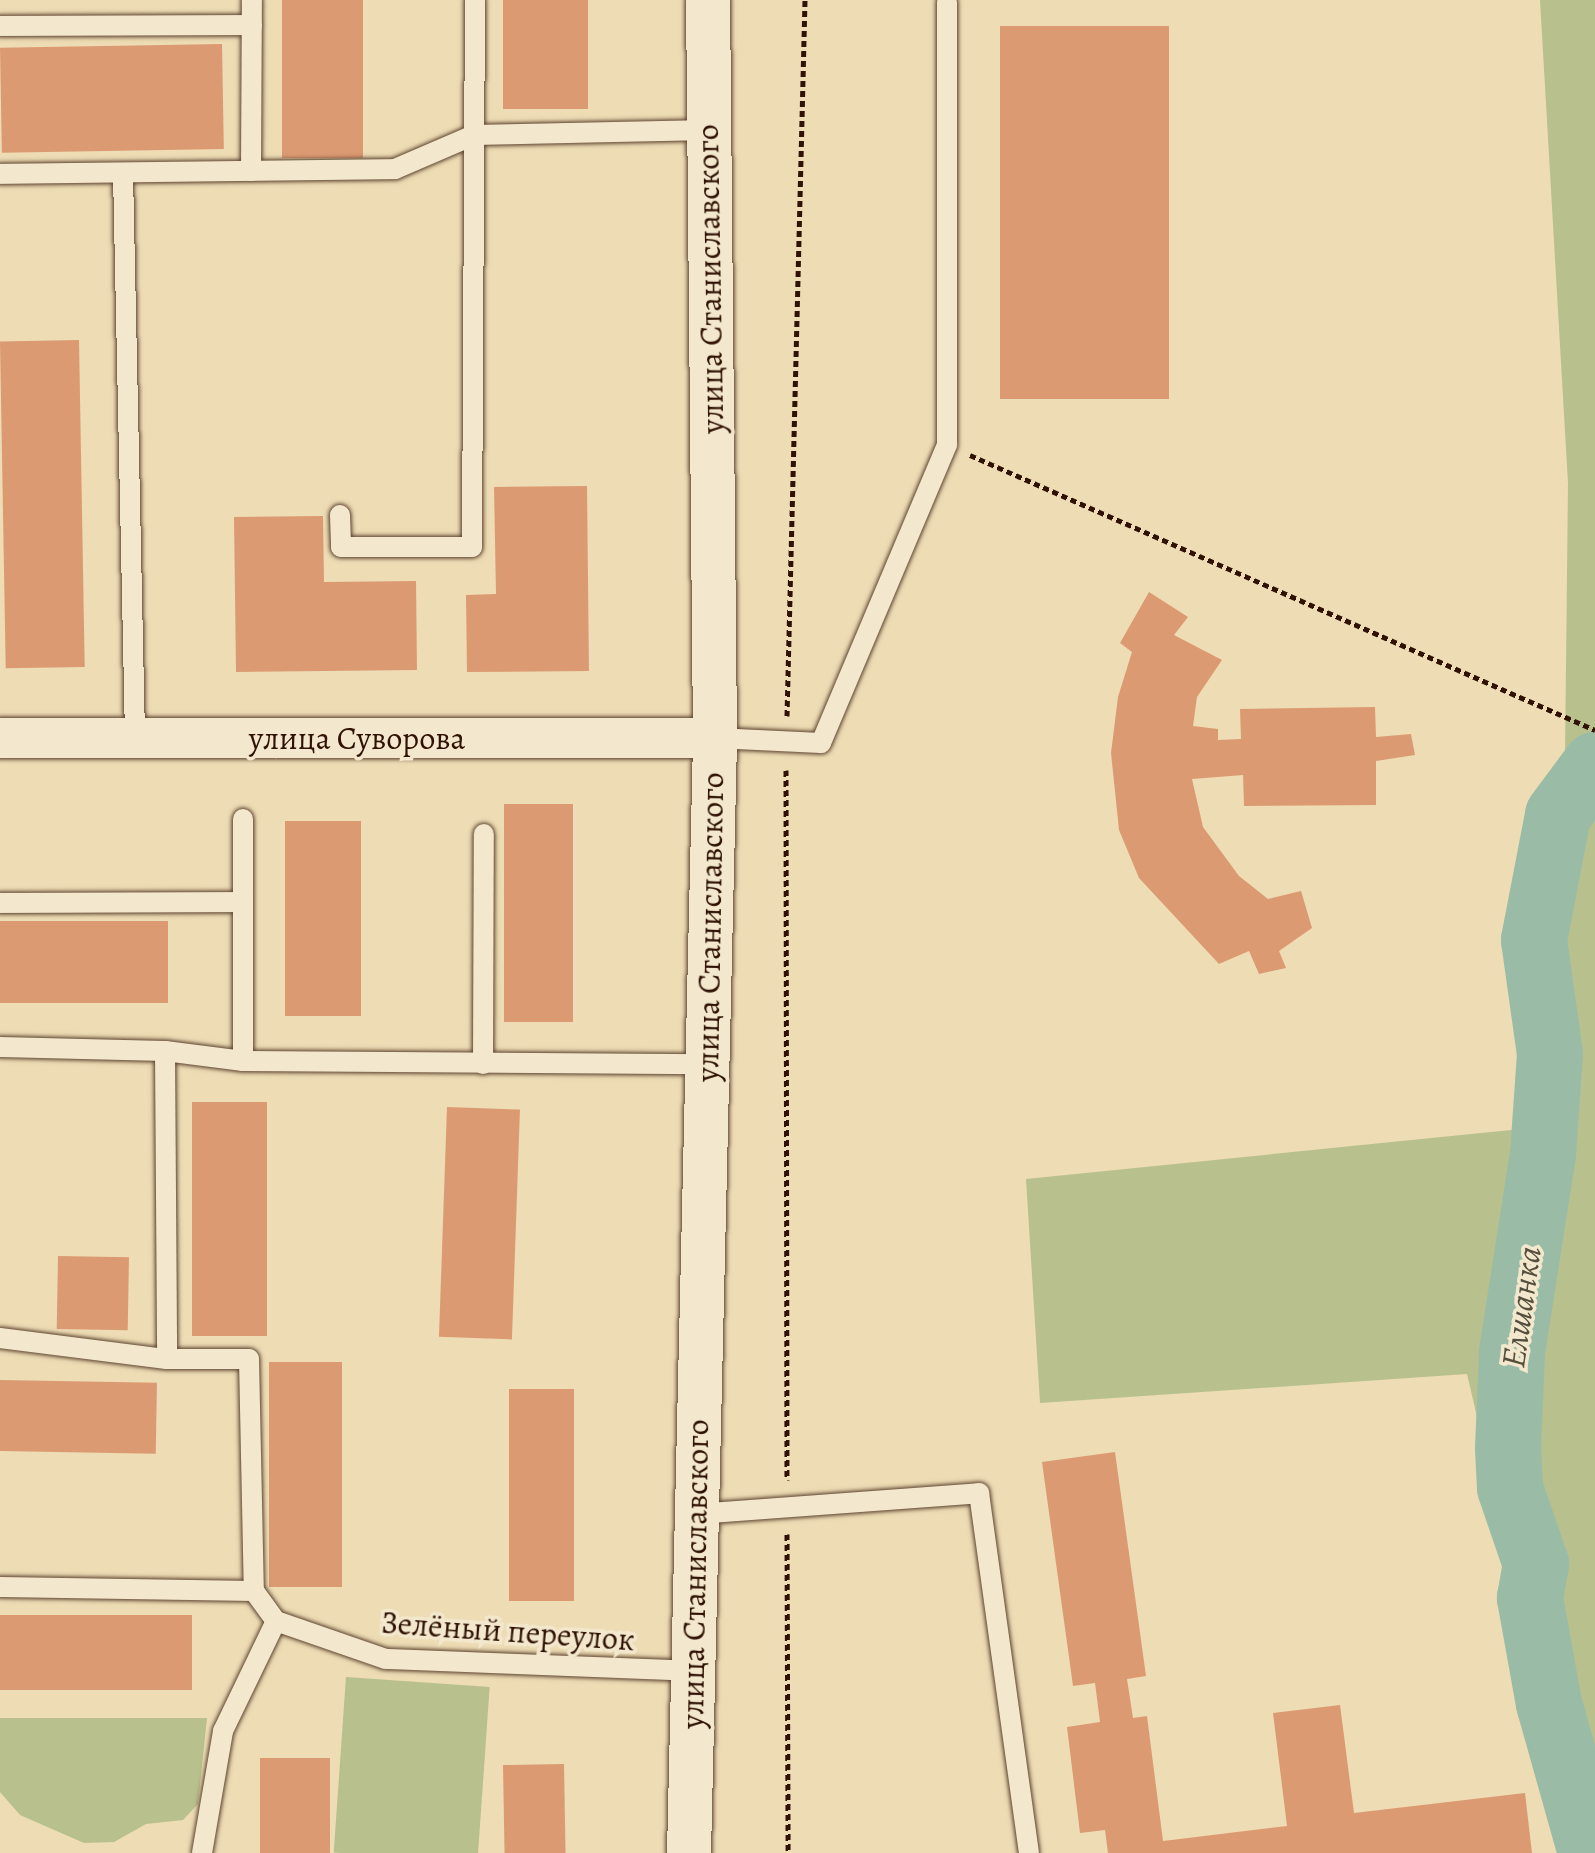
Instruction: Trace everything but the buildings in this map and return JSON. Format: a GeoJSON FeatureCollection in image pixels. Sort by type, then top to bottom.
{"type":"FeatureCollection","features":[{"type":"Feature","properties":{"kind":"main road","name":"улица Станиславского"},"geometry":{"type":"LineString","coordinates":[[689,1853],[715,738],[708,0]]}},
{"type":"Feature","properties":{"kind":"street","name":"улица Суворова"},"geometry":{"type":"LineString","coordinates":[[0,738],[715,738]]}},
{"type":"Feature","properties":{"kind":"lane"},"geometry":{"type":"LineString","coordinates":[[251,171],[252,0]]}},
{"type":"Feature","properties":{"kind":"lane"},"geometry":{"type":"LineString","coordinates":[[340,515],[341,547],[472,547],[475,0]]}},
{"type":"Feature","properties":{"kind":"lane"},"geometry":{"type":"LineString","coordinates":[[715,738],[821,743],[947,445],[947,2]]}},
{"type":"Feature","properties":{"kind":"lane"},"geometry":{"type":"LineString","coordinates":[[0,26],[252,25]]}},
{"type":"Feature","properties":{"kind":"lane"},"geometry":{"type":"LineString","coordinates":[[0,174],[395,169],[474,135],[709,130]]}},
{"type":"Feature","properties":{"kind":"lane"},"geometry":{"type":"LineString","coordinates":[[123,173],[135,738]]}},
{"type":"Feature","properties":{"kind":"lane"},"geometry":{"type":"LineString","coordinates":[[243,819],[243,1061]]}},
{"type":"Feature","properties":{"kind":"lane"},"geometry":{"type":"LineString","coordinates":[[483,1064],[484,834]]}},
{"type":"Feature","properties":{"kind":"lane"},"geometry":{"type":"LineString","coordinates":[[0,903],[243,902]]}},
{"type":"Feature","properties":{"kind":"lane"},"geometry":{"type":"LineString","coordinates":[[0,1047],[165,1051],[243,1061],[707,1064]]}},
{"type":"Feature","properties":{"kind":"lane"},"geometry":{"type":"LineString","coordinates":[[165,1051],[167,1359]]}},
{"type":"Feature","properties":{"kind":"lane"},"geometry":{"type":"LineString","coordinates":[[0,1338],[167,1359],[249,1359],[254,1591],[276,1621],[223,1731],[202,1853]]}},
{"type":"Feature","properties":{"kind":"lane"},"geometry":{"type":"LineString","coordinates":[[696,1514],[979,1493],[1029,1853]]}},
{"type":"Feature","properties":{"kind":"lane"},"geometry":{"type":"LineString","coordinates":[[0,1587],[254,1591]]}},
{"type":"Feature","properties":{"kind":"lane","name":"Зелёный переулок"},"geometry":{"type":"LineString","coordinates":[[276,1621],[386,1659],[693,1671]]}},
{"type":"Feature","properties":{"kind":"path"},"geometry":{"type":"LineString","coordinates":[[788,1853],[786,742],[805,0]]}},
{"type":"Feature","properties":{"kind":"path"},"geometry":{"type":"LineString","coordinates":[[947,445],[1583,729],[1595,730]]}},
{"type":"Feature","properties":{"kind":"green space"},"geometry":{"type":"Polygon","coordinates":[[[1540,0],[1595,0],[1595,1853],[1558,1853],[1524,1618],[1467,1374],[1040,1403],[1026,1179],[1561,1125],[1568,483],[1540,0]]]}},
{"type":"Feature","properties":{"kind":"green space"},"geometry":{"type":"Polygon","coordinates":[[[346,1677],[490,1687],[478,1853],[334,1853],[346,1677]]]}},
{"type":"Feature","properties":{"kind":"green space"},"geometry":{"type":"Polygon","coordinates":[[[0,1718],[207,1718],[198,1804],[183,1820],[146,1824],[114,1842],[84,1843],[20,1815],[0,1792],[0,1718]]]}},
{"type":"Feature","properties":{"kind":"waterway","name":"Елшанка"},"geometry":{"type":"LineString","coordinates":[[1591,1853],[1549,1704],[1530,1598],[1536,1564],[1510,1488],[1508,1448],[1512,1352],[1543,1154],[1550,1054],[1534,940],[1558,815],[1595,765]]}}]}
